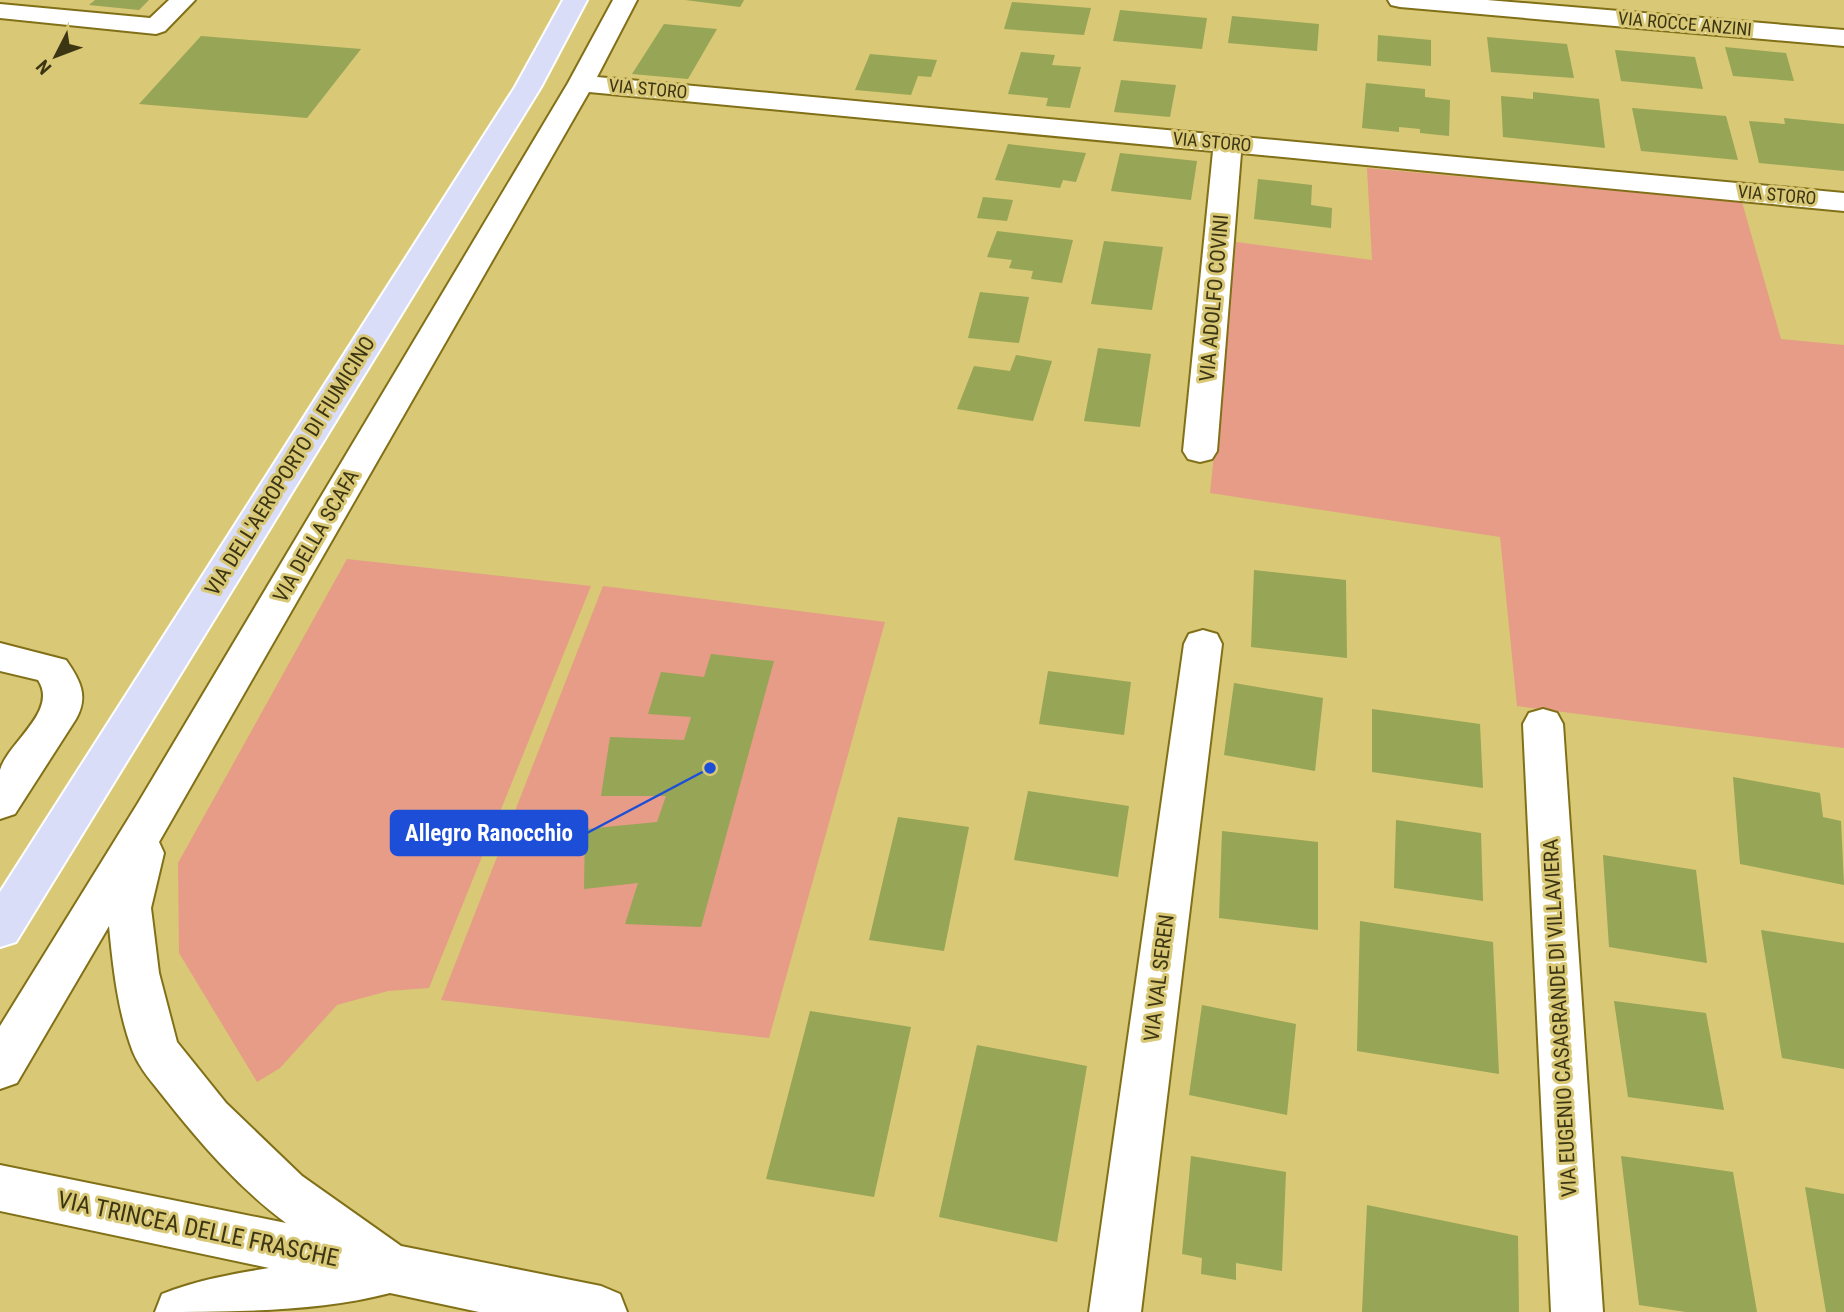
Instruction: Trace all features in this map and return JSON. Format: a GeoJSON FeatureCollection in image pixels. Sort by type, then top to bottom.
{"type":"FeatureCollection","features":[{"type":"Feature","properties":{"kind":"main road","name":"VIA DELL'AEROPORTO DI FIUMICINO"},"geometry":{"type":"LineString","coordinates":[[0,929],[528,87],[575,0]]}},
{"type":"Feature","properties":{"kind":"street"},"geometry":{"type":"LineString","coordinates":[[0,11],[156,26],[183,0]]}},
{"type":"Feature","properties":{"kind":"street","name":"VIA DELLA SCAFA"},"geometry":{"type":"LineString","coordinates":[[0,1068],[153,815],[581,83],[625,0]]}},
{"type":"Feature","properties":{"kind":"street","name":"VIA ROCCE ANZINI"},"geometry":{"type":"LineString","coordinates":[[1400,0],[1844,38]]}},
{"type":"Feature","properties":{"kind":"street","name":"VIA STORO"},"geometry":{"type":"LineString","coordinates":[[581,83],[1844,201]]}},
{"type":"Feature","properties":{"kind":"street","name":"VIA ADOLFO COVINI"},"geometry":{"type":"LineString","coordinates":[[1200,451],[1228,144]]}},
{"type":"Feature","properties":{"kind":"street","name":"VIA VAL SEREN"},"geometry":{"type":"LineString","coordinates":[[1115,1312],[1203,644]]}},
{"type":"Feature","properties":{"kind":"street"},"geometry":{"type":"LineString","coordinates":[[0,657],[52,670],[63,686],[62,709],[0,803]]}},
{"type":"Feature","properties":{"kind":"street","name":"VIA EUGENIO CASAGRANDE DI VILLAVIERA"},"geometry":{"type":"LineString","coordinates":[[1543,724],[1577,1312]]}},
{"type":"Feature","properties":{"kind":"street","name":"VIA TRINCEA DELLE FRASCHE"},"geometry":{"type":"LineString","coordinates":[[153,815],[129,908],[136,973],[156,1051],[209,1118],[284,1192],[395,1271]]}},
{"type":"Feature","properties":{"kind":"street","name":"VIA TRINCEA DELLE FRASCHE"},"geometry":{"type":"LineString","coordinates":[[0,1188],[601,1312]]}},
{"type":"Feature","properties":{"kind":"street","name":"VIA TRINCEA DELLE FRASCHE"},"geometry":{"type":"LineString","coordinates":[[181,1312],[207,1304],[395,1271]]}},
{"type":"Feature","properties":{"kind":"shaded area"},"geometry":{"type":"Polygon","coordinates":[[[1367,168],[1742,202],[1781,339],[1844,345],[1844,748],[1517,706],[1500,537],[1210,493],[1236,242],[1372,260],[1367,168]]]}},
{"type":"Feature","properties":{"kind":"shaded area"},"geometry":{"type":"Polygon","coordinates":[[[347,559],[591,586],[429,988],[388,991],[337,1005],[280,1068],[257,1082],[179,953],[178,863],[347,559]]]}},
{"type":"Feature","properties":{"kind":"shaded area"},"geometry":{"type":"Polygon","coordinates":[[[603,586],[885,622],[769,1038],[441,1000],[603,586]]]}},
{"type":"Feature","properties":{"kind":"building"},"geometry":{"type":"Polygon","coordinates":[[[95,0],[149,0],[139,10],[89,5],[95,0]]]}},
{"type":"Feature","properties":{"kind":"building"},"geometry":{"type":"Polygon","coordinates":[[[685,0],[744,0],[740,7],[685,0]]]}},
{"type":"Feature","properties":{"kind":"building"},"geometry":{"type":"Polygon","coordinates":[[[1012,2],[1091,8],[1084,35],[1004,29],[1012,2]]]}},
{"type":"Feature","properties":{"kind":"building"},"geometry":{"type":"Polygon","coordinates":[[[1120,10],[1207,18],[1202,49],[1113,41],[1120,10]]]}},
{"type":"Feature","properties":{"kind":"building"},"geometry":{"type":"Polygon","coordinates":[[[1232,16],[1319,24],[1317,51],[1228,43],[1232,16]]]}},
{"type":"Feature","properties":{"kind":"building"},"geometry":{"type":"Polygon","coordinates":[[[664,24],[717,29],[688,79],[632,74],[664,24]]]}},
{"type":"Feature","properties":{"kind":"building"},"geometry":{"type":"Polygon","coordinates":[[[1378,35],[1431,40],[1431,66],[1377,61],[1378,35]]]}},
{"type":"Feature","properties":{"kind":"building"},"geometry":{"type":"Polygon","coordinates":[[[201,36],[361,49],[307,118],[139,104],[201,36]]]}},
{"type":"Feature","properties":{"kind":"building"},"geometry":{"type":"Polygon","coordinates":[[[1487,37],[1567,44],[1574,78],[1491,72],[1487,37]]]}},
{"type":"Feature","properties":{"kind":"building"},"geometry":{"type":"Polygon","coordinates":[[[1725,47],[1786,53],[1794,81],[1733,76],[1725,47]]]}},
{"type":"Feature","properties":{"kind":"building"},"geometry":{"type":"Polygon","coordinates":[[[1615,50],[1695,57],[1703,89],[1621,81],[1615,50]]]}},
{"type":"Feature","properties":{"kind":"building"},"geometry":{"type":"Polygon","coordinates":[[[1021,52],[1055,55],[1052,65],[1081,67],[1070,108],[1046,106],[1048,98],[1008,94],[1021,52]]]}},
{"type":"Feature","properties":{"kind":"building"},"geometry":{"type":"Polygon","coordinates":[[[870,54],[937,60],[931,77],[918,76],[911,95],[855,90],[870,54]]]}},
{"type":"Feature","properties":{"kind":"building"},"geometry":{"type":"Polygon","coordinates":[[[1121,80],[1176,85],[1170,117],[1114,112],[1121,80]]]}},
{"type":"Feature","properties":{"kind":"building"},"geometry":{"type":"Polygon","coordinates":[[[1366,83],[1425,89],[1425,97],[1450,100],[1449,136],[1420,133],[1420,129],[1399,127],[1399,132],[1362,128],[1366,83]]]}},
{"type":"Feature","properties":{"kind":"building"},"geometry":{"type":"Polygon","coordinates":[[[1533,92],[1599,99],[1605,148],[1503,137],[1501,96],[1533,99],[1533,92]]]}},
{"type":"Feature","properties":{"kind":"building"},"geometry":{"type":"Polygon","coordinates":[[[1632,108],[1726,116],[1738,160],[1641,151],[1632,108]]]}},
{"type":"Feature","properties":{"kind":"building"},"geometry":{"type":"Polygon","coordinates":[[[1784,118],[1844,124],[1844,171],[1759,163],[1749,121],[1785,124],[1784,118]]]}},
{"type":"Feature","properties":{"kind":"building"},"geometry":{"type":"Polygon","coordinates":[[[1008,144],[1086,153],[1076,182],[1063,180],[1060,188],[995,180],[1008,144]]]}},
{"type":"Feature","properties":{"kind":"building"},"geometry":{"type":"Polygon","coordinates":[[[1120,153],[1197,161],[1191,200],[1111,191],[1120,153]]]}},
{"type":"Feature","properties":{"kind":"building"},"geometry":{"type":"Polygon","coordinates":[[[1258,179],[1312,185],[1311,205],[1332,208],[1331,228],[1254,219],[1258,179]]]}},
{"type":"Feature","properties":{"kind":"building"},"geometry":{"type":"Polygon","coordinates":[[[983,197],[1013,200],[1007,221],[977,218],[983,197]]]}},
{"type":"Feature","properties":{"kind":"building"},"geometry":{"type":"Polygon","coordinates":[[[997,231],[1073,240],[1062,283],[1031,279],[1033,271],[1009,268],[1012,260],[987,257],[997,231]]]}},
{"type":"Feature","properties":{"kind":"building"},"geometry":{"type":"Polygon","coordinates":[[[1104,241],[1163,247],[1152,310],[1091,304],[1104,241]]]}},
{"type":"Feature","properties":{"kind":"building"},"geometry":{"type":"Polygon","coordinates":[[[980,292],[1029,297],[1019,343],[968,338],[980,292]]]}},
{"type":"Feature","properties":{"kind":"building"},"geometry":{"type":"Polygon","coordinates":[[[1098,348],[1151,354],[1140,427],[1084,421],[1098,348]]]}},
{"type":"Feature","properties":{"kind":"building"},"geometry":{"type":"Polygon","coordinates":[[[1016,355],[1052,361],[1033,421],[957,409],[974,366],[1010,371],[1016,355]]]}},
{"type":"Feature","properties":{"kind":"building"},"geometry":{"type":"Polygon","coordinates":[[[1254,570],[1346,580],[1347,658],[1251,647],[1254,570]]]}},
{"type":"Feature","properties":{"kind":"building"},"geometry":{"type":"Polygon","coordinates":[[[711,654],[774,661],[701,927],[625,924],[638,883],[584,889],[585,829],[657,822],[666,796],[601,796],[610,737],[684,740],[691,717],[648,714],[661,672],[704,677],[711,654]]]}},
{"type":"Feature","properties":{"kind":"building"},"geometry":{"type":"Polygon","coordinates":[[[1048,671],[1131,682],[1124,735],[1039,724],[1048,671]]]}},
{"type":"Feature","properties":{"kind":"building"},"geometry":{"type":"Polygon","coordinates":[[[1234,683],[1323,698],[1315,771],[1224,755],[1234,683]]]}},
{"type":"Feature","properties":{"kind":"building"},"geometry":{"type":"Polygon","coordinates":[[[1372,709],[1480,724],[1483,788],[1372,772],[1372,709]]]}},
{"type":"Feature","properties":{"kind":"building"},"geometry":{"type":"Polygon","coordinates":[[[1733,777],[1820,793],[1823,817],[1841,821],[1844,885],[1740,864],[1733,777]]]}},
{"type":"Feature","properties":{"kind":"building"},"geometry":{"type":"Polygon","coordinates":[[[1028,791],[1129,806],[1118,877],[1014,860],[1028,791]]]}},
{"type":"Feature","properties":{"kind":"building"},"geometry":{"type":"Polygon","coordinates":[[[898,817],[969,827],[944,951],[869,940],[898,817]]]}},
{"type":"Feature","properties":{"kind":"building"},"geometry":{"type":"Polygon","coordinates":[[[1396,820],[1481,833],[1483,901],[1394,888],[1396,820]]]}},
{"type":"Feature","properties":{"kind":"building"},"geometry":{"type":"Polygon","coordinates":[[[1222,831],[1318,842],[1318,930],[1219,918],[1222,831]]]}},
{"type":"Feature","properties":{"kind":"building"},"geometry":{"type":"Polygon","coordinates":[[[1603,855],[1696,870],[1707,963],[1609,947],[1603,855]]]}},
{"type":"Feature","properties":{"kind":"building"},"geometry":{"type":"Polygon","coordinates":[[[1360,921],[1493,942],[1499,1074],[1357,1051],[1360,921]]]}},
{"type":"Feature","properties":{"kind":"building"},"geometry":{"type":"Polygon","coordinates":[[[1761,930],[1844,943],[1844,1069],[1782,1058],[1761,930]]]}},
{"type":"Feature","properties":{"kind":"building"},"geometry":{"type":"Polygon","coordinates":[[[1614,1001],[1706,1013],[1724,1110],[1628,1097],[1614,1001]]]}},
{"type":"Feature","properties":{"kind":"building"},"geometry":{"type":"Polygon","coordinates":[[[1202,1005],[1296,1024],[1287,1115],[1189,1095],[1202,1005]]]}},
{"type":"Feature","properties":{"kind":"building"},"geometry":{"type":"Polygon","coordinates":[[[810,1011],[911,1027],[874,1197],[766,1179],[810,1011]]]}},
{"type":"Feature","properties":{"kind":"building"},"geometry":{"type":"Polygon","coordinates":[[[977,1045],[1087,1066],[1057,1242],[939,1217],[977,1045]]]}},
{"type":"Feature","properties":{"kind":"building"},"geometry":{"type":"Polygon","coordinates":[[[1191,1156],[1286,1172],[1282,1271],[1236,1263],[1236,1280],[1201,1274],[1202,1258],[1182,1254],[1191,1156]]]}},
{"type":"Feature","properties":{"kind":"building"},"geometry":{"type":"Polygon","coordinates":[[[1621,1156],[1733,1172],[1757,1312],[1686,1312],[1639,1305],[1621,1156]]]}},
{"type":"Feature","properties":{"kind":"building"},"geometry":{"type":"Polygon","coordinates":[[[1805,1187],[1844,1194],[1844,1312],[1826,1312],[1805,1187]]]}},
{"type":"Feature","properties":{"kind":"building"},"geometry":{"type":"Polygon","coordinates":[[[1367,1205],[1518,1236],[1519,1312],[1362,1312],[1367,1205]]]}},
{"type":"Feature","properties":{"kind":"place","name":"Allegro Ranocchio"},"geometry":{"type":"Point","coordinates":[710,768]}}]}
